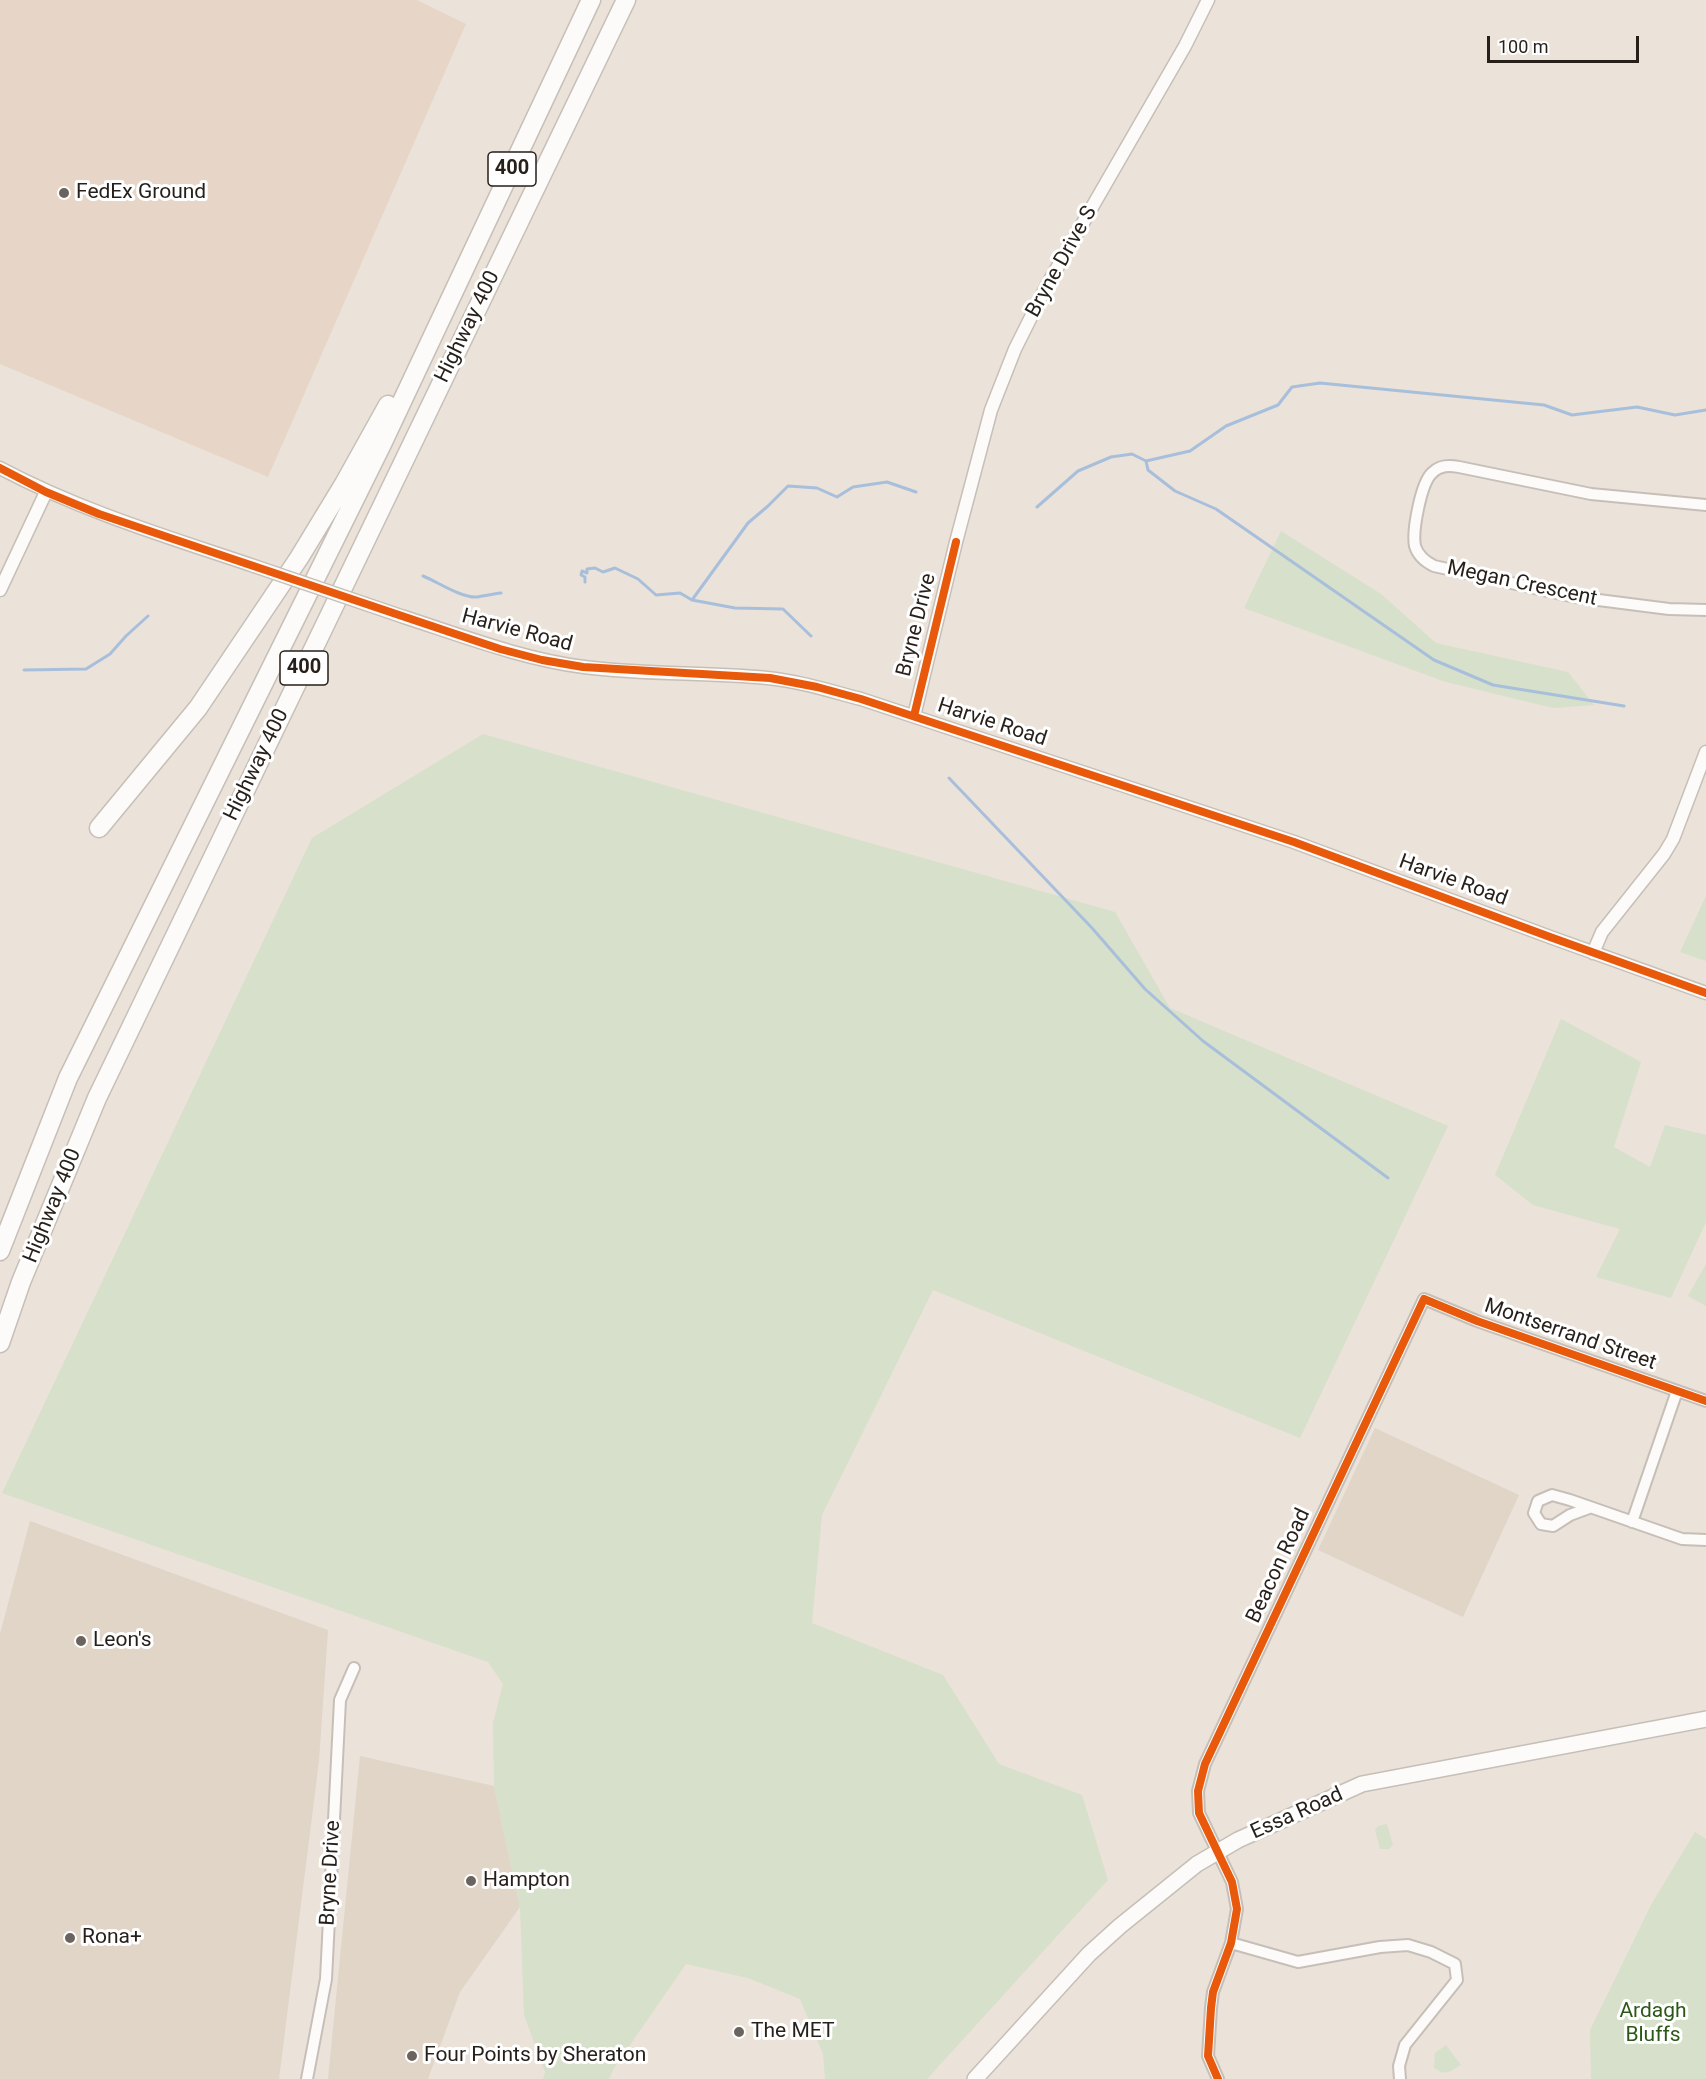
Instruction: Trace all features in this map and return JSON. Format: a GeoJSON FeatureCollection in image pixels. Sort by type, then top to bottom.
{"type":"FeatureCollection","features":[{"type":"Feature","properties":{"kind":"highway","name":"Highway 400"},"geometry":{"type":"LineString","coordinates":[[0,1251],[68,1078],[382,444],[591,0]]}},
{"type":"Feature","properties":{"kind":"highway","name":"Highway 400"},"geometry":{"type":"LineString","coordinates":[[0,1343],[21,1282],[97,1098],[626,0]]}},
{"type":"Feature","properties":{"kind":"highway"},"geometry":{"type":"LineString","coordinates":[[99,828],[198,708],[299,558],[344,484],[403,378],[432,338]]}},
{"type":"Feature","properties":{"kind":"main road","name":"Essa Road"},"geometry":{"type":"LineString","coordinates":[[975,2079],[1089,1954],[1197,1864],[1238,1840],[1362,1784],[1706,1719]]}},
{"type":"Feature","properties":{"kind":"street","name":"Bryne Drive S"},"geometry":{"type":"LineString","coordinates":[[956,542],[991,410],[1015,349],[1046,287],[1185,46],[1208,0]]}},
{"type":"Feature","properties":{"kind":"street","name":"Megan Crescent"},"geometry":{"type":"LineString","coordinates":[[1706,505],[1591,494],[1445,466],[1433,472],[1425,485],[1414,536],[1418,552],[1422,558],[1434,566],[1575,597],[1669,609],[1706,610]]}},
{"type":"Feature","properties":{"kind":"street","name":"Harvie Road"},"geometry":{"type":"LineString","coordinates":[[0,468],[46,492],[99,514],[500,649],[542,660],[613,670],[770,678],[817,687],[914,716],[1294,842],[1706,993]]}},
{"type":"Feature","properties":{"kind":"street"},"geometry":{"type":"LineString","coordinates":[[0,590],[46,492]]}},
{"type":"Feature","properties":{"kind":"street","name":"Bryne Drive"},"geometry":{"type":"LineString","coordinates":[[914,716],[956,542]]}},
{"type":"Feature","properties":{"kind":"street"},"geometry":{"type":"LineString","coordinates":[[1593,953],[1602,932],[1664,854],[1673,838],[1706,752]]}},
{"type":"Feature","properties":{"kind":"street","name":"Montserrand Street"},"geometry":{"type":"LineString","coordinates":[[1424,1299],[1477,1321],[1706,1401]]}},
{"type":"Feature","properties":{"kind":"street","name":"Beacon Road"},"geometry":{"type":"LineString","coordinates":[[1218,2079],[1208,2056],[1211,2008],[1214,1992],[1231,1943],[1237,1909],[1232,1882],[1199,1813],[1198,1791],[1205,1764],[1424,1299]]}},
{"type":"Feature","properties":{"kind":"street"},"geometry":{"type":"LineString","coordinates":[[1632,1522],[1677,1391]]}},
{"type":"Feature","properties":{"kind":"street"},"geometry":{"type":"LineString","coordinates":[[1589,1508],[1682,1539],[1706,1540]]}},
{"type":"Feature","properties":{"kind":"street","name":"Bryne Drive"},"geometry":{"type":"LineString","coordinates":[[307,2079],[326,1979],[340,1700],[354,1668]]}},
{"type":"Feature","properties":{"kind":"street"},"geometry":{"type":"LineString","coordinates":[[1231,1943],[1298,1962],[1380,1947],[1408,1945],[1431,1952],[1455,1964],[1457,1980],[1405,2045],[1399,2066],[1400,2079]]}},
{"type":"Feature","properties":{"kind":"shaded area"},"geometry":{"type":"Polygon","coordinates":[[[0,0],[417,0],[466,24],[268,477],[0,364],[0,0]]]}},
{"type":"Feature","properties":{"kind":"shaded area"},"geometry":{"type":"Polygon","coordinates":[[[1375,1428],[1519,1495],[1463,1617],[1318,1550],[1375,1428]]]}},
{"type":"Feature","properties":{"kind":"shaded area"},"geometry":{"type":"Polygon","coordinates":[[[30,1521],[328,1630],[319,1761],[279,2079],[0,2079],[0,1634],[30,1521]]]}},
{"type":"Feature","properties":{"kind":"shaded area"},"geometry":{"type":"Polygon","coordinates":[[[360,1756],[494,1786],[520,1907],[460,1992],[428,2079],[328,2079],[360,1756]]]}},
{"type":"Feature","properties":{"kind":"green space"},"geometry":{"type":"Polygon","coordinates":[[[1281,531],[1381,594],[1436,643],[1568,672],[1594,705],[1553,708],[1446,682],[1244,608],[1281,531]]]}},
{"type":"Feature","properties":{"kind":"green space"},"geometry":{"type":"Polygon","coordinates":[[[483,734],[1115,912],[1170,1008],[1448,1126],[1300,1438],[933,1290],[822,1515],[812,1623],[943,1675],[999,1764],[1082,1795],[1108,1880],[927,2079],[825,2079],[823,2054],[800,1999],[748,1978],[686,1964],[614,2068],[609,2079],[543,2079],[545,2072],[524,2015],[520,1907],[494,1786],[493,1723],[503,1684],[488,1662],[2,1493],[312,838],[483,734]]]}},
{"type":"Feature","properties":{"kind":"green space"},"geometry":{"type":"Polygon","coordinates":[[[1706,896],[1706,961],[1680,952],[1706,896]]]}},
{"type":"Feature","properties":{"kind":"green space"},"geometry":{"type":"Polygon","coordinates":[[[1561,1019],[1641,1062],[1614,1147],[1650,1167],[1665,1125],[1706,1135],[1706,1222],[1671,1298],[1596,1277],[1620,1229],[1533,1205],[1495,1175],[1561,1019]]]}},
{"type":"Feature","properties":{"kind":"green space"},"geometry":{"type":"Polygon","coordinates":[[[1706,1264],[1706,1306],[1688,1296],[1706,1264]]]}},
{"type":"Feature","properties":{"kind":"green space"},"geometry":{"type":"Polygon","coordinates":[[[1387,1824],[1393,1845],[1389,1849],[1380,1849],[1375,1830],[1378,1826],[1387,1824]]]}},
{"type":"Feature","properties":{"kind":"green space","name":"Ardagh Bluffs"},"geometry":{"type":"Polygon","coordinates":[[[1695,1832],[1706,1839],[1706,2079],[1591,2079],[1590,2030],[1652,1903],[1695,1832]]]}},
{"type":"Feature","properties":{"kind":"green space"},"geometry":{"type":"Polygon","coordinates":[[[1446,2045],[1461,2065],[1445,2072],[1434,2068],[1435,2053],[1446,2045]]]}},
{"type":"Feature","properties":{"kind":"waterway"},"geometry":{"type":"LineString","coordinates":[[1037,507],[1078,471],[1111,457],[1132,454],[1146,461],[1190,451],[1226,426],[1278,405],[1292,387],[1320,383],[1544,405],[1572,415],[1637,407],[1675,415],[1706,410]]}},
{"type":"Feature","properties":{"kind":"waterway"},"geometry":{"type":"LineString","coordinates":[[1146,461],[1148,470],[1175,491],[1216,509],[1434,660],[1493,685],[1624,706]]}},
{"type":"Feature","properties":{"kind":"waterway"},"geometry":{"type":"LineString","coordinates":[[692,600],[748,523],[788,486],[817,488],[837,497],[853,487],[887,482],[916,492]]}},
{"type":"Feature","properties":{"kind":"waterway"},"geometry":{"type":"LineString","coordinates":[[585,582],[585,577],[581,575],[582,571],[587,573],[587,569],[595,568],[603,572],[615,568],[638,579],[656,595],[680,593],[692,600],[735,608],[783,609],[811,636]]}},
{"type":"Feature","properties":{"kind":"waterway"},"geometry":{"type":"LineString","coordinates":[[423,576],[471,597],[501,593]]}},
{"type":"Feature","properties":{"kind":"waterway"},"geometry":{"type":"LineString","coordinates":[[24,670],[86,669],[110,654],[148,616]]}},
{"type":"Feature","properties":{"kind":"waterway"},"geometry":{"type":"LineString","coordinates":[[949,778],[1092,928],[1145,989],[1203,1041],[1388,1178]]}},
{"type":"Feature","properties":{"kind":"cycle path"},"geometry":{"type":"LineString","coordinates":[[0,468],[46,492],[99,514],[500,649],[542,660],[583,667],[770,678],[861,699],[1294,842],[1706,993]]}},
{"type":"Feature","properties":{"kind":"cycle path"},"geometry":{"type":"LineString","coordinates":[[914,716],[956,542]]}},
{"type":"Feature","properties":{"kind":"cycle path"},"geometry":{"type":"LineString","coordinates":[[1218,2079],[1208,2056],[1211,2008],[1213,1992],[1231,1943],[1237,1909],[1232,1882],[1199,1813],[1198,1791],[1205,1764],[1424,1299],[1477,1321],[1706,1401]]}},
{"type":"Feature","properties":{"kind":"place","name":"FedEx Ground"},"geometry":{"type":"Point","coordinates":[64,193]}},
{"type":"Feature","properties":{"kind":"place","name":"Leon's"},"geometry":{"type":"Point","coordinates":[81,1641]}},
{"type":"Feature","properties":{"kind":"place","name":"Hampton"},"geometry":{"type":"Point","coordinates":[471,1881]}},
{"type":"Feature","properties":{"kind":"place","name":"Rona+"},"geometry":{"type":"Point","coordinates":[70,1938]}},
{"type":"Feature","properties":{"kind":"place","name":"The MET"},"geometry":{"type":"Point","coordinates":[739,2032]}},
{"type":"Feature","properties":{"kind":"place","name":"Four Points by Sheraton"},"geometry":{"type":"Point","coordinates":[412,2056]}}]}
